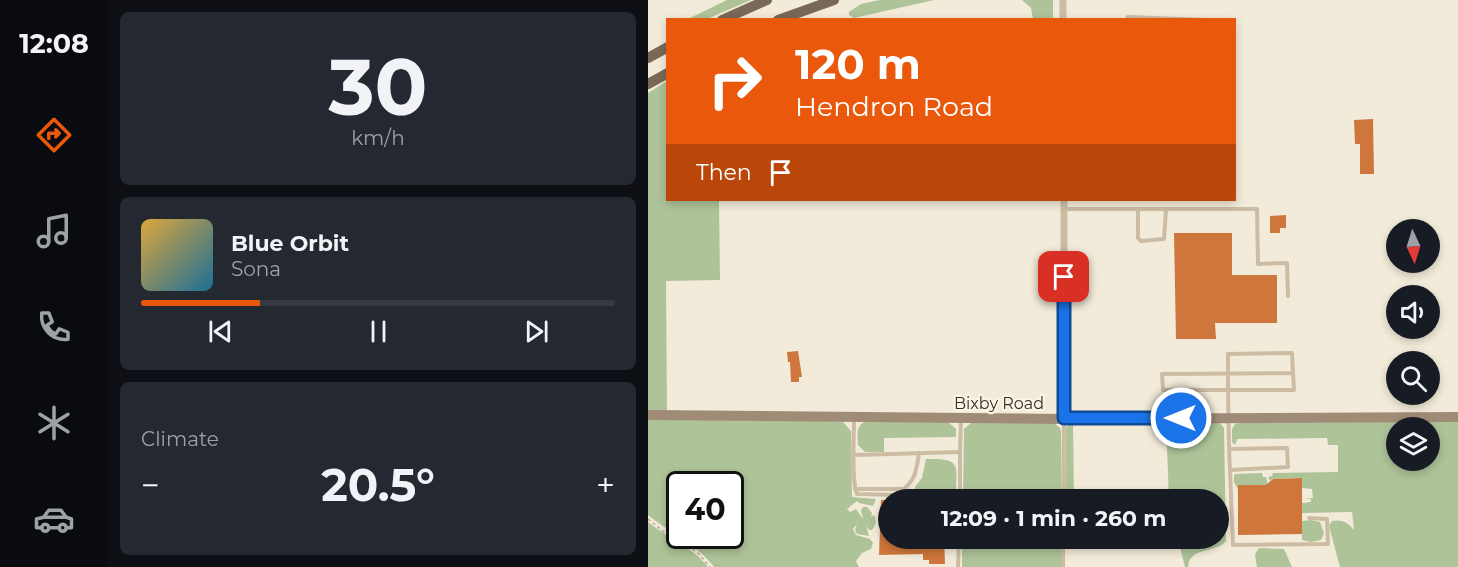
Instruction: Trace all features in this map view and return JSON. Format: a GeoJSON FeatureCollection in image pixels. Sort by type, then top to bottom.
{"type":"FeatureCollection","features":[{"type":"Feature","properties":{"kind":"main road"},"geometry":{"type":"LineString","coordinates":[[726,18],[767,0]]}},
{"type":"Feature","properties":{"kind":"main road"},"geometry":{"type":"LineString","coordinates":[[784,18],[834,0]]}},
{"type":"Feature","properties":{"kind":"main road"},"geometry":{"type":"LineString","coordinates":[[648,58],[666,48]]}},
{"type":"Feature","properties":{"kind":"main road"},"geometry":{"type":"LineString","coordinates":[[648,84],[666,74]]}},
{"type":"Feature","properties":{"kind":"street"},"geometry":{"type":"LineString","coordinates":[[1063,0],[1063,18]]}},
{"type":"Feature","properties":{"kind":"street"},"geometry":{"type":"LineString","coordinates":[[1064,201],[1064,418]]}},
{"type":"Feature","properties":{"kind":"street","name":"Bixby Road"},"geometry":{"type":"LineString","coordinates":[[648,415],[961,418],[1458,417]]}},
{"type":"Feature","properties":{"kind":"lane"},"geometry":{"type":"LineString","coordinates":[[1064,209],[1257,209],[1258,264],[1287,263],[1288,296]]}},
{"type":"Feature","properties":{"kind":"lane"},"geometry":{"type":"LineString","coordinates":[[1138,209],[1138,238],[1141,241],[1164,239],[1166,209]]}},
{"type":"Feature","properties":{"kind":"lane"},"geometry":{"type":"LineString","coordinates":[[1293,374],[1228,372],[1162,374],[1163,390],[1228,390],[1294,390],[1292,353],[1228,354],[1228,372],[1228,390],[1228,418],[1233,545],[1328,544],[1327,519],[1309,518]]}},
{"type":"Feature","properties":{"kind":"lane"},"geometry":{"type":"LineString","coordinates":[[854,417],[855,489],[857,494],[898,495],[916,475],[919,453]]}},
{"type":"Feature","properties":{"kind":"lane"},"geometry":{"type":"LineString","coordinates":[[960,489],[961,418]]}},
{"type":"Feature","properties":{"kind":"lane"},"geometry":{"type":"LineString","coordinates":[[1063,489],[1064,418]]}},
{"type":"Feature","properties":{"kind":"lane"},"geometry":{"type":"LineString","coordinates":[[1229,449],[1287,448],[1288,468],[1230,470]]}},
{"type":"Feature","properties":{"kind":"lane"},"geometry":{"type":"LineString","coordinates":[[855,455],[960,452]]}},
{"type":"Feature","properties":{"kind":"lane"},"geometry":{"type":"LineString","coordinates":[[958,567],[959,549]]}},
{"type":"Feature","properties":{"kind":"lane"},"geometry":{"type":"LineString","coordinates":[[1063,549],[1063,567]]}},
{"type":"Feature","properties":{"kind":"path"},"geometry":{"type":"LineString","coordinates":[[648,519],[668,535],[697,552],[710,567]]}},
{"type":"Feature","properties":{"kind":"green space"},"geometry":{"type":"Polygon","coordinates":[[[727,0],[751,0],[709,18],[690,18],[727,0]]]}},
{"type":"Feature","properties":{"kind":"green space"},"geometry":{"type":"Polygon","coordinates":[[[880,0],[934,0],[854,18],[849,15],[849,12],[861,4],[880,0]]]}},
{"type":"Feature","properties":{"kind":"green space"},"geometry":{"type":"Polygon","coordinates":[[[1022,0],[1053,0],[1053,18],[1033,18],[1031,8],[1022,0]]]}},
{"type":"Feature","properties":{"kind":"green space"},"geometry":{"type":"Polygon","coordinates":[[[666,82],[666,201],[719,201],[720,280],[666,281],[667,411],[648,411],[648,93],[666,82]]]}},
{"type":"Feature","properties":{"kind":"green space"},"geometry":{"type":"Polygon","coordinates":[[[648,419],[843,422],[851,431],[852,497],[876,499],[873,506],[857,501],[847,509],[850,512],[856,509],[863,519],[861,510],[867,507],[872,513],[871,517],[874,515],[876,519],[872,530],[866,526],[869,536],[857,534],[855,530],[857,524],[853,529],[856,535],[870,539],[873,543],[871,549],[862,553],[856,561],[859,567],[714,567],[696,549],[744,549],[744,471],[666,471],[666,528],[648,515],[648,419]]]}},
{"type":"Feature","properties":{"kind":"green space"},"geometry":{"type":"Polygon","coordinates":[[[866,421],[948,422],[956,429],[956,437],[884,438],[884,452],[865,452],[858,445],[858,434],[860,425],[866,421]]]}},
{"type":"Feature","properties":{"kind":"green space"},"geometry":{"type":"Polygon","coordinates":[[[1440,421],[1458,421],[1458,567],[1340,567],[1329,526],[1332,521],[1342,521],[1354,530],[1352,512],[1302,513],[1302,503],[1311,502],[1311,499],[1304,498],[1313,498],[1312,489],[1302,488],[1301,478],[1270,481],[1268,477],[1273,473],[1338,472],[1338,445],[1328,445],[1327,438],[1237,439],[1235,445],[1232,442],[1232,429],[1235,424],[1386,422],[1386,471],[1440,471],[1440,421]]]}},
{"type":"Feature","properties":{"kind":"green space"},"geometry":{"type":"Polygon","coordinates":[[[972,422],[1054,423],[1061,432],[1061,489],[963,489],[964,429],[972,422]]]}},
{"type":"Feature","properties":{"kind":"green space"},"geometry":{"type":"Polygon","coordinates":[[[1166,422],[1219,422],[1224,428],[1225,489],[1169,489],[1166,422]]]}},
{"type":"Feature","properties":{"kind":"green space"},"geometry":{"type":"Polygon","coordinates":[[[1073,423],[1074,489],[1065,489],[1066,427],[1073,423]]]}},
{"type":"Feature","properties":{"kind":"green space"},"geometry":{"type":"Polygon","coordinates":[[[926,459],[946,460],[955,466],[956,489],[915,489],[922,478],[926,459]]]}},
{"type":"Feature","properties":{"kind":"green space"},"geometry":{"type":"Polygon","coordinates":[[[1262,473],[1268,485],[1238,490],[1234,482],[1236,474],[1262,473]]]}},
{"type":"Feature","properties":{"kind":"green space"},"geometry":{"type":"Polygon","coordinates":[[[1302,521],[1320,522],[1324,533],[1321,540],[1311,542],[1302,540],[1302,521]]]}},
{"type":"Feature","properties":{"kind":"green space"},"geometry":{"type":"Polygon","coordinates":[[[648,522],[666,534],[666,549],[689,549],[708,567],[648,567],[648,522]]]}},
{"type":"Feature","properties":{"kind":"green space"},"geometry":{"type":"Polygon","coordinates":[[[1259,548],[1284,549],[1292,567],[1257,567],[1255,554],[1259,548]]]}},
{"type":"Feature","properties":{"kind":"green space"},"geometry":{"type":"Polygon","coordinates":[[[962,549],[1062,549],[1062,567],[962,567],[962,549]]]}},
{"type":"Feature","properties":{"kind":"green space"},"geometry":{"type":"Polygon","coordinates":[[[1180,549],[1212,549],[1193,556],[1188,567],[1185,567],[1180,549]]]}},
{"type":"Feature","properties":{"kind":"building"},"geometry":{"type":"Polygon","coordinates":[[[1373,119],[1374,174],[1360,174],[1360,144],[1355,144],[1354,120],[1373,119]]]}},
{"type":"Feature","properties":{"kind":"building"},"geometry":{"type":"Polygon","coordinates":[[[1286,215],[1286,228],[1280,228],[1280,233],[1270,233],[1270,216],[1286,215]]]}},
{"type":"Feature","properties":{"kind":"building"},"geometry":{"type":"Polygon","coordinates":[[[1174,233],[1232,233],[1232,275],[1277,275],[1277,323],[1215,323],[1216,339],[1176,339],[1174,233]]]}},
{"type":"Feature","properties":{"kind":"building"},"geometry":{"type":"Polygon","coordinates":[[[798,351],[802,377],[799,377],[799,382],[791,382],[787,352],[798,351]]]}},
{"type":"Feature","properties":{"kind":"building"},"geometry":{"type":"Polygon","coordinates":[[[1302,478],[1302,534],[1238,535],[1238,485],[1266,485],[1273,479],[1302,478]]]}},
{"type":"Feature","properties":{"kind":"building"},"geometry":{"type":"Polygon","coordinates":[[[879,549],[944,549],[945,564],[929,564],[929,560],[923,560],[923,554],[879,555],[879,549]]]}},
{"type":"Feature","properties":{"kind":"route"},"geometry":{"type":"LineString","coordinates":[[1064,277],[1064,418],[1181,418]]}}]}
